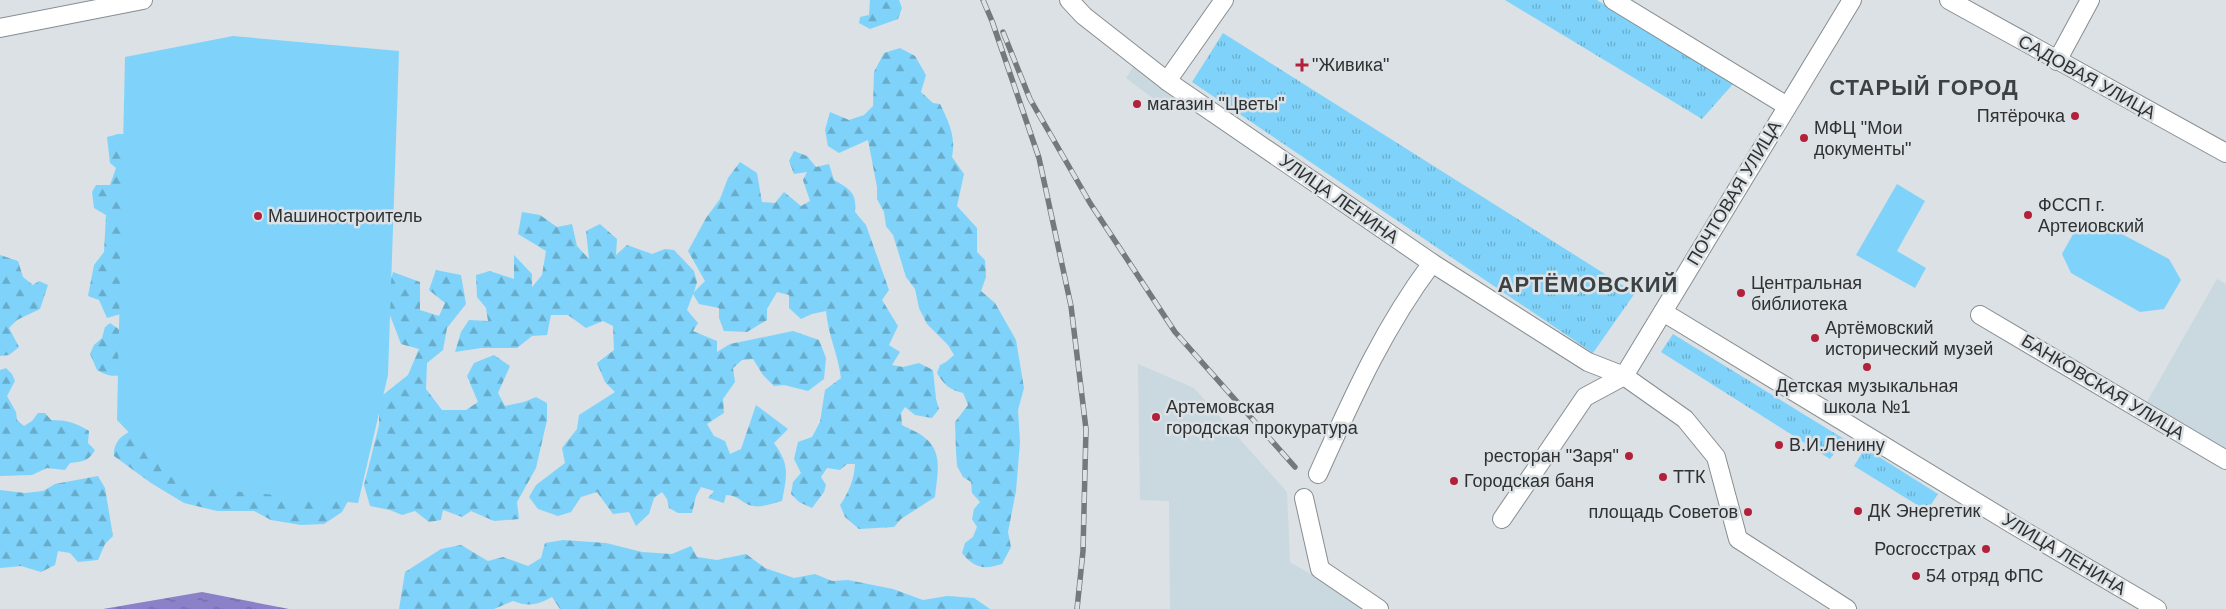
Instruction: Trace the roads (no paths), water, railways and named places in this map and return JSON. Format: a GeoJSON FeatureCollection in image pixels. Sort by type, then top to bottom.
{"type":"FeatureCollection","features":[{"type":"Feature","properties":{"kind":"street"},"geometry":{"type":"LineString","coordinates":[[0,28],[143,0]]}},
{"type":"Feature","properties":{"kind":"street","name":"УЛИЦА ЛЕНИНА"},"geometry":{"type":"LineString","coordinates":[[1069,0],[1084,16],[1168,81],[1432,263],[1588,362],[1624,376],[1685,418],[1716,457],[1738,539],[1847,609]]}},
{"type":"Feature","properties":{"kind":"street"},"geometry":{"type":"LineString","coordinates":[[1168,81],[1224,0]]}},
{"type":"Feature","properties":{"kind":"street"},"geometry":{"type":"LineString","coordinates":[[1612,0],[1787,106]]}},
{"type":"Feature","properties":{"kind":"street","name":"ПОЧТОВАЯ УЛИЦА"},"geometry":{"type":"LineString","coordinates":[[1624,376],[1852,0]]}},
{"type":"Feature","properties":{"kind":"street","name":"САДОВАЯ УЛИЦА"},"geometry":{"type":"LineString","coordinates":[[1949,0],[2226,153]]}},
{"type":"Feature","properties":{"kind":"street"},"geometry":{"type":"LineString","coordinates":[[2057,61],[2090,0]]}},
{"type":"Feature","properties":{"kind":"street"},"geometry":{"type":"LineString","coordinates":[[1318,474],[1366,367],[1408,295],[1432,263]]}},
{"type":"Feature","properties":{"kind":"street","name":"УЛИЦА ЛЕНИНА"},"geometry":{"type":"LineString","coordinates":[[1663,312],[2014,525],[2157,609]]}},
{"type":"Feature","properties":{"kind":"street","name":"БАНКОВСКАЯ УЛИЦА"},"geometry":{"type":"LineString","coordinates":[[1980,314],[2226,460]]}},
{"type":"Feature","properties":{"kind":"street"},"geometry":{"type":"LineString","coordinates":[[1502,519],[1585,397],[1624,376]]}},
{"type":"Feature","properties":{"kind":"street"},"geometry":{"type":"LineString","coordinates":[[1304,498],[1320,569],[1379,609]]}},
{"type":"Feature","properties":{"kind":"water"},"geometry":{"type":"Polygon","coordinates":[[[202,592],[289,609],[103,609],[202,592]]]}},
{"type":"Feature","properties":{"kind":"railway"},"geometry":{"type":"LineString","coordinates":[[983,0],[1039,158],[1071,306],[1086,429],[1083,551],[1077,609]]}},
{"type":"Feature","properties":{"kind":"railway"},"geometry":{"type":"LineString","coordinates":[[1003,32],[1030,99],[1090,203],[1175,332],[1295,467]]}},
{"type":"Feature","properties":{"kind":"place","name":"\"Живика\""},"geometry":{"type":"Point","coordinates":[1302,65]}},
{"type":"Feature","properties":{"kind":"place","name":"магазин \"Цветы\""},"geometry":{"type":"Point","coordinates":[1137,104]}},
{"type":"Feature","properties":{"kind":"place","name":"Пятёрочка"},"geometry":{"type":"Point","coordinates":[2075,116]}},
{"type":"Feature","properties":{"kind":"place","name":"МФЦ \"Мои документы\""},"geometry":{"type":"Point","coordinates":[1804,138]}},
{"type":"Feature","properties":{"kind":"place","name":"ФССП г. Артеиовский"},"geometry":{"type":"Point","coordinates":[2028,215]}},
{"type":"Feature","properties":{"kind":"place","name":"Машиностроитель"},"geometry":{"type":"Point","coordinates":[258,216]}},
{"type":"Feature","properties":{"kind":"place","name":"Центральная библиотека"},"geometry":{"type":"Point","coordinates":[1741,293]}},
{"type":"Feature","properties":{"kind":"place","name":"Артёмовский исторический музей"},"geometry":{"type":"Point","coordinates":[1815,338]}},
{"type":"Feature","properties":{"kind":"place","name":"Детская музыкальная школа №1"},"geometry":{"type":"Point","coordinates":[1867,367]}},
{"type":"Feature","properties":{"kind":"place","name":"Артемовская городская прокуратура"},"geometry":{"type":"Point","coordinates":[1156,417]}},
{"type":"Feature","properties":{"kind":"place","name":"В.И.Ленину"},"geometry":{"type":"Point","coordinates":[1779,445]}},
{"type":"Feature","properties":{"kind":"place","name":"ресторан \"Заря\""},"geometry":{"type":"Point","coordinates":[1629,456]}},
{"type":"Feature","properties":{"kind":"place","name":"ТТК"},"geometry":{"type":"Point","coordinates":[1663,477]}},
{"type":"Feature","properties":{"kind":"place","name":"Городская баня"},"geometry":{"type":"Point","coordinates":[1454,481]}},
{"type":"Feature","properties":{"kind":"place","name":"ДК Энергетик"},"geometry":{"type":"Point","coordinates":[1858,511]}},
{"type":"Feature","properties":{"kind":"place","name":"площадь Советов"},"geometry":{"type":"Point","coordinates":[1748,512]}},
{"type":"Feature","properties":{"kind":"place","name":"Росгосстрах"},"geometry":{"type":"Point","coordinates":[1986,549]}},
{"type":"Feature","properties":{"kind":"place","name":"54 отряд ФПС"},"geometry":{"type":"Point","coordinates":[1916,576]}},
{"type":"Feature","properties":{"kind":"district","name":"СТАРЫЙ ГОРОД"},"geometry":{"type":"Point","coordinates":[1924,87]}},
{"type":"Feature","properties":{"kind":"district","name":"АРТЁМОВСКИЙ"},"geometry":{"type":"Point","coordinates":[1588,284]}}]}
